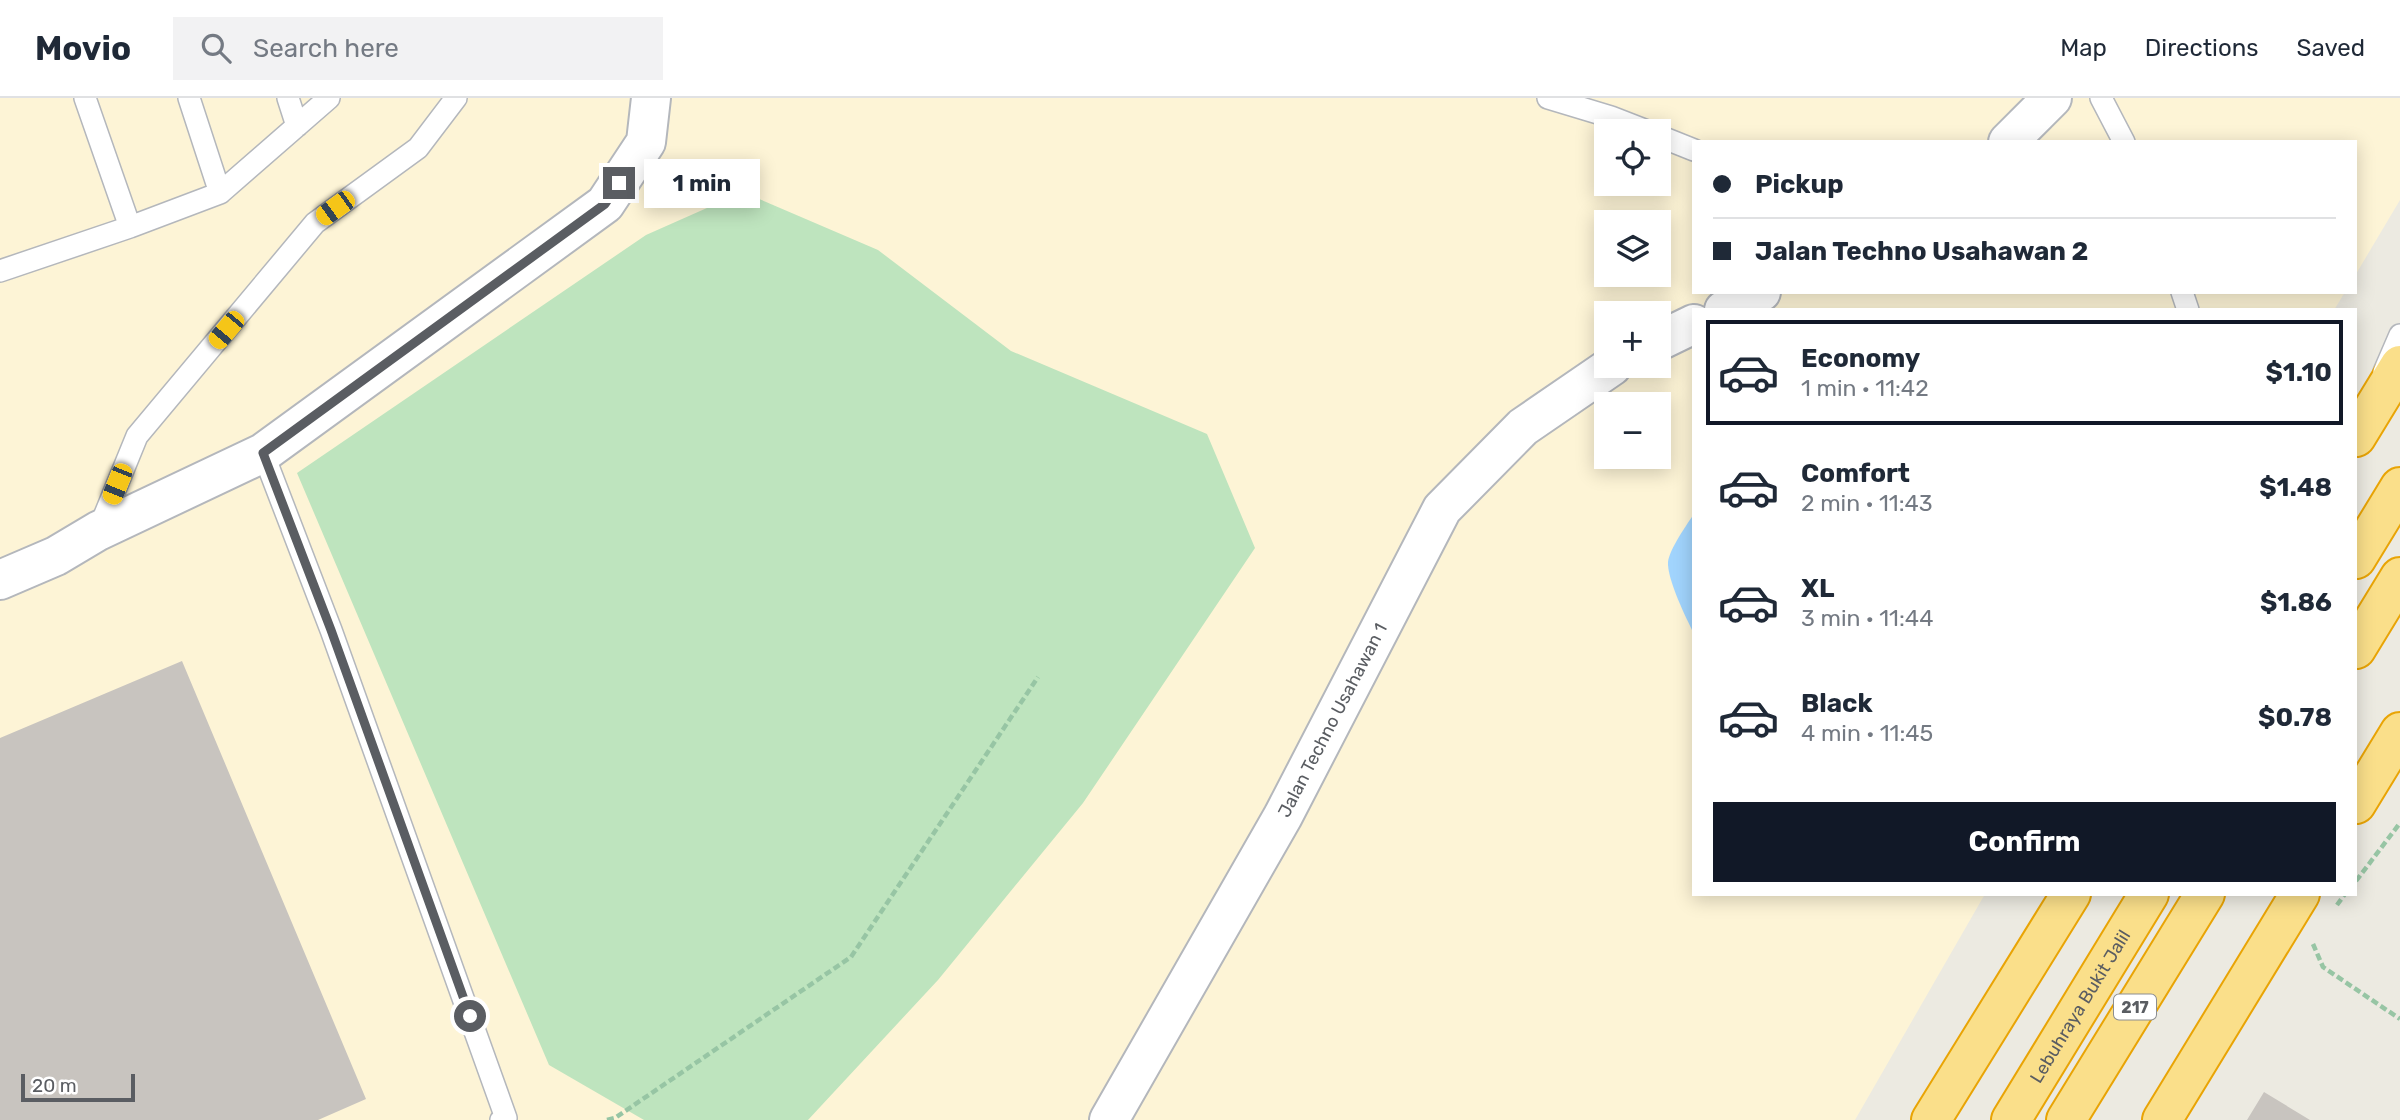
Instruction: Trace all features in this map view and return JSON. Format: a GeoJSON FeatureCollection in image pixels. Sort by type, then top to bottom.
{"type":"FeatureCollection","features":[{"type":"Feature","properties":{"kind":"highway"},"geometry":{"type":"LineString","coordinates":[[2357,434],[2400,365]]}},
{"type":"Feature","properties":{"kind":"highway"},"geometry":{"type":"LineString","coordinates":[[2357,557],[2400,487]]}},
{"type":"Feature","properties":{"kind":"highway"},"geometry":{"type":"LineString","coordinates":[[2357,647],[2400,577]]}},
{"type":"Feature","properties":{"kind":"highway"},"geometry":{"type":"LineString","coordinates":[[2357,802],[2400,732]]}},
{"type":"Feature","properties":{"kind":"highway"},"geometry":{"type":"LineString","coordinates":[[1931,1120],[2070,896]]}},
{"type":"Feature","properties":{"kind":"highway","name":"Lebuhraya Bukit Jalil"},"geometry":{"type":"LineString","coordinates":[[2011,1120],[2148,896]]}},
{"type":"Feature","properties":{"kind":"highway","name":"217"},"geometry":{"type":"LineString","coordinates":[[2066,1120],[2204,896]]}},
{"type":"Feature","properties":{"kind":"highway"},"geometry":{"type":"LineString","coordinates":[[2162,1120],[2316,903]]}},
{"type":"Feature","properties":{"kind":"street"},"geometry":{"type":"LineString","coordinates":[[0,580],[56,556],[98,531],[263,453],[605,204],[646,142],[651,98]]}},
{"type":"Feature","properties":{"kind":"street"},"geometry":{"type":"LineString","coordinates":[[2010,140],[2052,98]]}},
{"type":"Feature","properties":{"kind":"street"},"geometry":{"type":"LineString","coordinates":[[1728,308],[1757,294]]}},
{"type":"Feature","properties":{"kind":"street"},"geometry":{"type":"LineString","coordinates":[[1671,335],[1692,325]]}},
{"type":"Feature","properties":{"kind":"street","name":"Jalan Techno Usahawan 1"},"geometry":{"type":"LineString","coordinates":[[1109,1120],[1283,816],[1442,509],[1523,427],[1594,378]]}},
{"type":"Feature","properties":{"kind":"lane"},"geometry":{"type":"LineString","coordinates":[[85,98],[130,227]]}},
{"type":"Feature","properties":{"kind":"lane"},"geometry":{"type":"LineString","coordinates":[[189,98],[220,193]]}},
{"type":"Feature","properties":{"kind":"lane"},"geometry":{"type":"LineString","coordinates":[[288,98],[297,126]]}},
{"type":"Feature","properties":{"kind":"lane"},"geometry":{"type":"LineString","coordinates":[[0,271],[220,193],[329,98]]}},
{"type":"Feature","properties":{"kind":"lane"},"geometry":{"type":"LineString","coordinates":[[98,531],[137,436],[146,425],[315,223],[418,148],[456,98]]}},
{"type":"Feature","properties":{"kind":"lane"},"geometry":{"type":"LineString","coordinates":[[1548,98],[1616,119]]}},
{"type":"Feature","properties":{"kind":"lane"},"geometry":{"type":"LineString","coordinates":[[2101,98],[2123,140]]}},
{"type":"Feature","properties":{"kind":"lane"},"geometry":{"type":"LineString","coordinates":[[1671,141],[1692,149]]}},
{"type":"Feature","properties":{"kind":"lane"},"geometry":{"type":"LineString","coordinates":[[2357,434],[2400,335]]}},
{"type":"Feature","properties":{"kind":"lane"},"geometry":{"type":"LineString","coordinates":[[263,453],[331,630],[502,1105],[506,1118],[501,1120]]}},
{"type":"Feature","properties":{"kind":"path"},"geometry":{"type":"LineString","coordinates":[[607,1120],[615,1118],[851,957],[1038,677]]}},
{"type":"Feature","properties":{"kind":"path"},"geometry":{"type":"LineString","coordinates":[[2357,880],[2400,823]]}},
{"type":"Feature","properties":{"kind":"path"},"geometry":{"type":"LineString","coordinates":[[2316,903],[2339,896]]}},
{"type":"Feature","properties":{"kind":"path"},"geometry":{"type":"LineString","coordinates":[[2313,943],[2323,967],[2400,1019]]}},
{"type":"Feature","properties":{"kind":"shaded area"},"geometry":{"type":"Polygon","coordinates":[[[0,98],[2400,98],[2400,200],[2357,272],[2357,140],[1692,140],[1692,294],[2344,294],[2335,308],[1692,308],[1692,896],[1984,896],[1855,1120],[0,1120],[0,98]]]}},
{"type":"Feature","properties":{"kind":"green space"},"geometry":{"type":"Polygon","coordinates":[[[743,192],[878,250],[1011,351],[1207,434],[1255,548],[1083,803],[938,980],[808,1120],[644,1120],[549,1065],[297,473],[646,235],[743,192]]]}},
{"type":"Feature","properties":{"kind":"water"},"geometry":{"type":"Polygon","coordinates":[[[1692,517],[1692,630],[1669,569],[1669,557],[1692,517]]]}},
{"type":"Feature","properties":{"kind":"building"},"geometry":{"type":"Polygon","coordinates":[[[182,661],[366,1099],[318,1120],[0,1120],[0,738],[182,661]]]}},
{"type":"Feature","properties":{"kind":"building"},"geometry":{"type":"Polygon","coordinates":[[[2264,1092],[2310,1120],[2247,1120],[2264,1092]]]}},
{"type":"Feature","properties":{"kind":"route"},"geometry":{"type":"LineString","coordinates":[[470,1016],[331,630],[263,453],[605,204],[619,183]]}}]}
